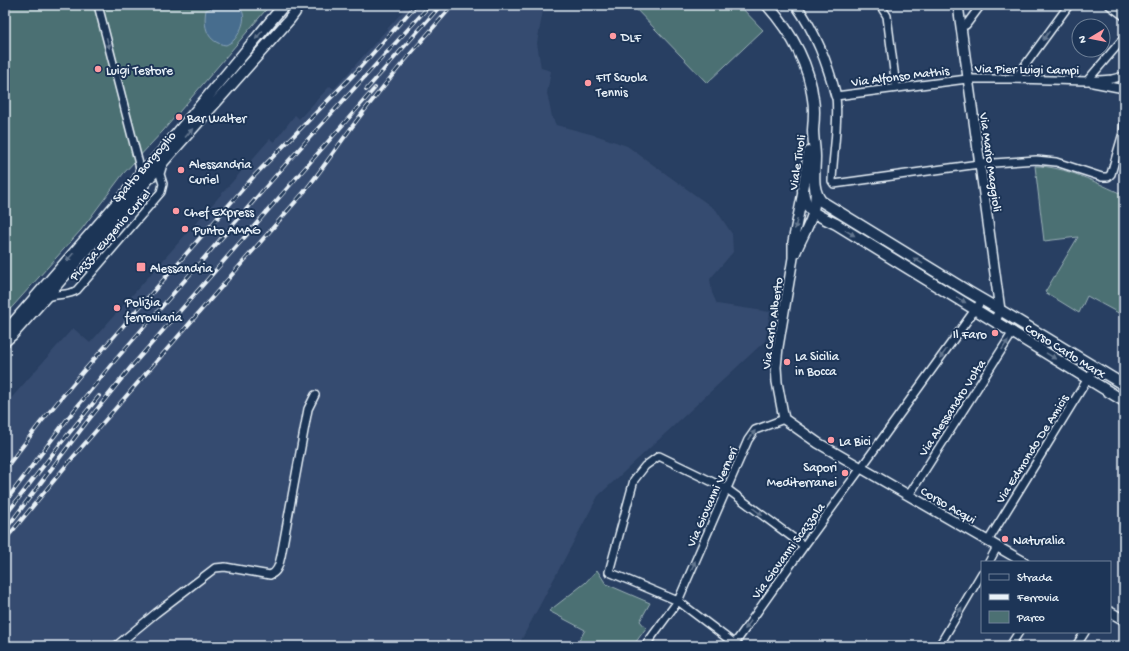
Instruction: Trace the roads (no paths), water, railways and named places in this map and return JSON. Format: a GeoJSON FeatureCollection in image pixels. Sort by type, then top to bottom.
{"type":"FeatureCollection","features":[{"type":"Feature","properties":{"kind":"main road","name":"Spalto Borgoglio"},"geometry":{"type":"LineString","coordinates":[[5,328],[13,323],[169,144],[284,5]]}},
{"type":"Feature","properties":{"kind":"main road","name":"Spalto Borgoglio"},"geometry":{"type":"LineString","coordinates":[[5,341],[53,290],[289,20],[297,5]]}},
{"type":"Feature","properties":{"kind":"main road"},"geometry":{"type":"LineString","coordinates":[[767,5],[789,33],[805,64],[813,99],[813,130]]}},
{"type":"Feature","properties":{"kind":"main road","name":"Viale Tivoli"},"geometry":{"type":"LineString","coordinates":[[813,130],[815,189],[821,201],[1000,310]]}},
{"type":"Feature","properties":{"kind":"main road","name":"Viale Tivoli"},"geometry":{"type":"LineString","coordinates":[[813,130],[803,190],[806,204],[814,213]]}},
{"type":"Feature","properties":{"kind":"main road"},"geometry":{"type":"LineString","coordinates":[[814,213],[836,224],[995,321]]}},
{"type":"Feature","properties":{"kind":"main road","name":"Corso Carlo Marx"},"geometry":{"type":"LineString","coordinates":[[1000,310],[1124,385]]}},
{"type":"Feature","properties":{"kind":"main road","name":"Corso Carlo Marx"},"geometry":{"type":"LineString","coordinates":[[995,321],[1124,401]]}},
{"type":"Feature","properties":{"kind":"street"},"geometry":{"type":"LineString","coordinates":[[98,5],[140,166],[138,174],[123,196]]}},
{"type":"Feature","properties":{"kind":"street"},"geometry":{"type":"LineString","coordinates":[[796,5],[814,32],[823,52],[836,96],[836,132],[832,171],[833,184],[979,164],[1044,160],[1056,162],[1102,177],[1108,176],[1111,174],[1123,133],[1124,122]]}},
{"type":"Feature","properties":{"kind":"street"},"geometry":{"type":"LineString","coordinates":[[880,5],[887,16],[896,87]]}},
{"type":"Feature","properties":{"kind":"street","name":"Via Mario Maggioli"},"geometry":{"type":"LineString","coordinates":[[958,5],[1000,310]]}},
{"type":"Feature","properties":{"kind":"street"},"geometry":{"type":"LineString","coordinates":[[961,26],[966,25],[980,5]]}},
{"type":"Feature","properties":{"kind":"street"},"geometry":{"type":"LineString","coordinates":[[1015,79],[1069,5]]}},
{"type":"Feature","properties":{"kind":"street"},"geometry":{"type":"LineString","coordinates":[[1109,5],[1124,16]]}},
{"type":"Feature","properties":{"kind":"street"},"geometry":{"type":"LineString","coordinates":[[1086,81],[1122,40]]}},
{"type":"Feature","properties":{"kind":"street"},"geometry":{"type":"LineString","coordinates":[[1124,76],[1122,82],[1124,89]]}},
{"type":"Feature","properties":{"kind":"street","name":"Via Pier Luigi Campi"},"geometry":{"type":"LineString","coordinates":[[967,79],[1086,81],[1112,79],[1124,76]]}},
{"type":"Feature","properties":{"kind":"street","name":"Via Alfonso Mathis"},"geometry":{"type":"LineString","coordinates":[[836,96],[896,87],[967,79]]}},
{"type":"Feature","properties":{"kind":"street","name":"Via Pier Luigi Campi"},"geometry":{"type":"LineString","coordinates":[[1086,81],[1124,89]]}},
{"type":"Feature","properties":{"kind":"street","name":"Piazza Eugenio Curiel"},"geometry":{"type":"LineString","coordinates":[[45,298],[52,295],[73,293],[77,290],[161,192],[163,184],[160,174],[163,163]]}},
{"type":"Feature","properties":{"kind":"street"},"geometry":{"type":"LineString","coordinates":[[793,258],[814,213],[816,201],[815,189]]}},
{"type":"Feature","properties":{"kind":"street"},"geometry":{"type":"LineString","coordinates":[[793,258],[793,242],[803,190]]}},
{"type":"Feature","properties":{"kind":"street"},"geometry":{"type":"LineString","coordinates":[[805,232],[817,221],[827,221],[836,224]]}},
{"type":"Feature","properties":{"kind":"street","name":"Via Carlo Alberto"},"geometry":{"type":"LineString","coordinates":[[784,419],[777,382],[776,362],[793,258]]}},
{"type":"Feature","properties":{"kind":"street"},"geometry":{"type":"LineString","coordinates":[[55,274],[52,283],[53,290],[64,293]]}},
{"type":"Feature","properties":{"kind":"street"},"geometry":{"type":"LineString","coordinates":[[784,419],[818,443],[861,468],[982,300]]}},
{"type":"Feature","properties":{"kind":"street"},"geometry":{"type":"LineString","coordinates":[[995,321],[1000,310]]}},
{"type":"Feature","properties":{"kind":"street","name":"Via Alessandro Volta"},"geometry":{"type":"LineString","coordinates":[[909,496],[1013,332]]}},
{"type":"Feature","properties":{"kind":"street","name":"Via Edmondo De Amicis"},"geometry":{"type":"LineString","coordinates":[[988,541],[1095,367]]}},
{"type":"Feature","properties":{"kind":"street"},"geometry":{"type":"LineString","coordinates":[[116,646],[215,568],[225,567],[270,574],[275,572],[281,556],[308,409],[315,395]]}},
{"type":"Feature","properties":{"kind":"street","name":"Via Giovanni Verneri"},"geometry":{"type":"LineString","coordinates":[[645,646],[678,601],[748,440],[754,430],[784,419]]}},
{"type":"Feature","properties":{"kind":"street"},"geometry":{"type":"LineString","coordinates":[[734,645],[678,601],[609,572],[634,480],[645,466],[659,456],[727,489],[804,546]]}},
{"type":"Feature","properties":{"kind":"street","name":"Corso Acqui"},"geometry":{"type":"LineString","coordinates":[[861,468],[1022,561]]}},
{"type":"Feature","properties":{"kind":"street","name":"Via Giovanni Scazzola"},"geometry":{"type":"LineString","coordinates":[[734,645],[861,468]]}},
{"type":"Feature","properties":{"kind":"street"},"geometry":{"type":"LineString","coordinates":[[989,561],[997,547]]}},
{"type":"Feature","properties":{"kind":"street"},"geometry":{"type":"LineString","coordinates":[[939,646],[981,575]]}},
{"type":"Feature","properties":{"kind":"street"},"geometry":{"type":"LineString","coordinates":[[1111,613],[1124,620]]}},
{"type":"Feature","properties":{"kind":"street"},"geometry":{"type":"LineString","coordinates":[[1010,646],[1018,633]]}},
{"type":"Feature","properties":{"kind":"street"},"geometry":{"type":"LineString","coordinates":[[1076,646],[1084,633]]}},
{"type":"Feature","properties":{"kind":"railway"},"geometry":{"type":"LineString","coordinates":[[5,469],[41,422],[82,373],[255,175],[356,72],[416,5]]}},
{"type":"Feature","properties":{"kind":"railway"},"geometry":{"type":"LineString","coordinates":[[5,502],[68,418],[111,365],[292,157],[430,5]]}},
{"type":"Feature","properties":{"kind":"railway"},"geometry":{"type":"LineString","coordinates":[[366,90],[441,5]]}},
{"type":"Feature","properties":{"kind":"railway"},"geometry":{"type":"LineString","coordinates":[[5,540],[74,456],[304,192],[382,89],[453,5]]}},
{"type":"Feature","properties":{"kind":"railway"},"geometry":{"type":"LineString","coordinates":[[5,530],[86,423],[131,367],[375,88]]}},
{"type":"Feature","properties":{"kind":"railway"},"geometry":{"type":"LineString","coordinates":[[5,516],[99,396]]}},
{"type":"Feature","properties":{"kind":"place","name":"DLF"},"geometry":{"type":"Point","coordinates":[613,36]}},
{"type":"Feature","properties":{"kind":"place","name":"Luigi Testore"},"geometry":{"type":"Point","coordinates":[98,69]}},
{"type":"Feature","properties":{"kind":"place","name":"FIT Scuola Tennis"},"geometry":{"type":"Point","coordinates":[588,83]}},
{"type":"Feature","properties":{"kind":"place","name":"Bar Walter"},"geometry":{"type":"Point","coordinates":[179,117]}},
{"type":"Feature","properties":{"kind":"place","name":"Alessandria Curiel"},"geometry":{"type":"Point","coordinates":[181,170]}},
{"type":"Feature","properties":{"kind":"place","name":"Chef Express"},"geometry":{"type":"Point","coordinates":[176,211]}},
{"type":"Feature","properties":{"kind":"place","name":"Punto AMAG"},"geometry":{"type":"Point","coordinates":[185,229]}},
{"type":"Feature","properties":{"kind":"place","name":"Alessandria"},"geometry":{"type":"Point","coordinates":[141,267]}},
{"type":"Feature","properties":{"kind":"place","name":"Polizia ferroviaria"},"geometry":{"type":"Point","coordinates":[117,308]}},
{"type":"Feature","properties":{"kind":"place","name":"Il Faro"},"geometry":{"type":"Point","coordinates":[995,333]}},
{"type":"Feature","properties":{"kind":"place","name":"La Sicilia in Bocca"},"geometry":{"type":"Point","coordinates":[787,362]}},
{"type":"Feature","properties":{"kind":"place","name":"La Bici"},"geometry":{"type":"Point","coordinates":[831,440]}},
{"type":"Feature","properties":{"kind":"place","name":"Sapori Mediterranei"},"geometry":{"type":"Point","coordinates":[845,473]}},
{"type":"Feature","properties":{"kind":"place","name":"Naturalia"},"geometry":{"type":"Point","coordinates":[1005,539]}}]}
